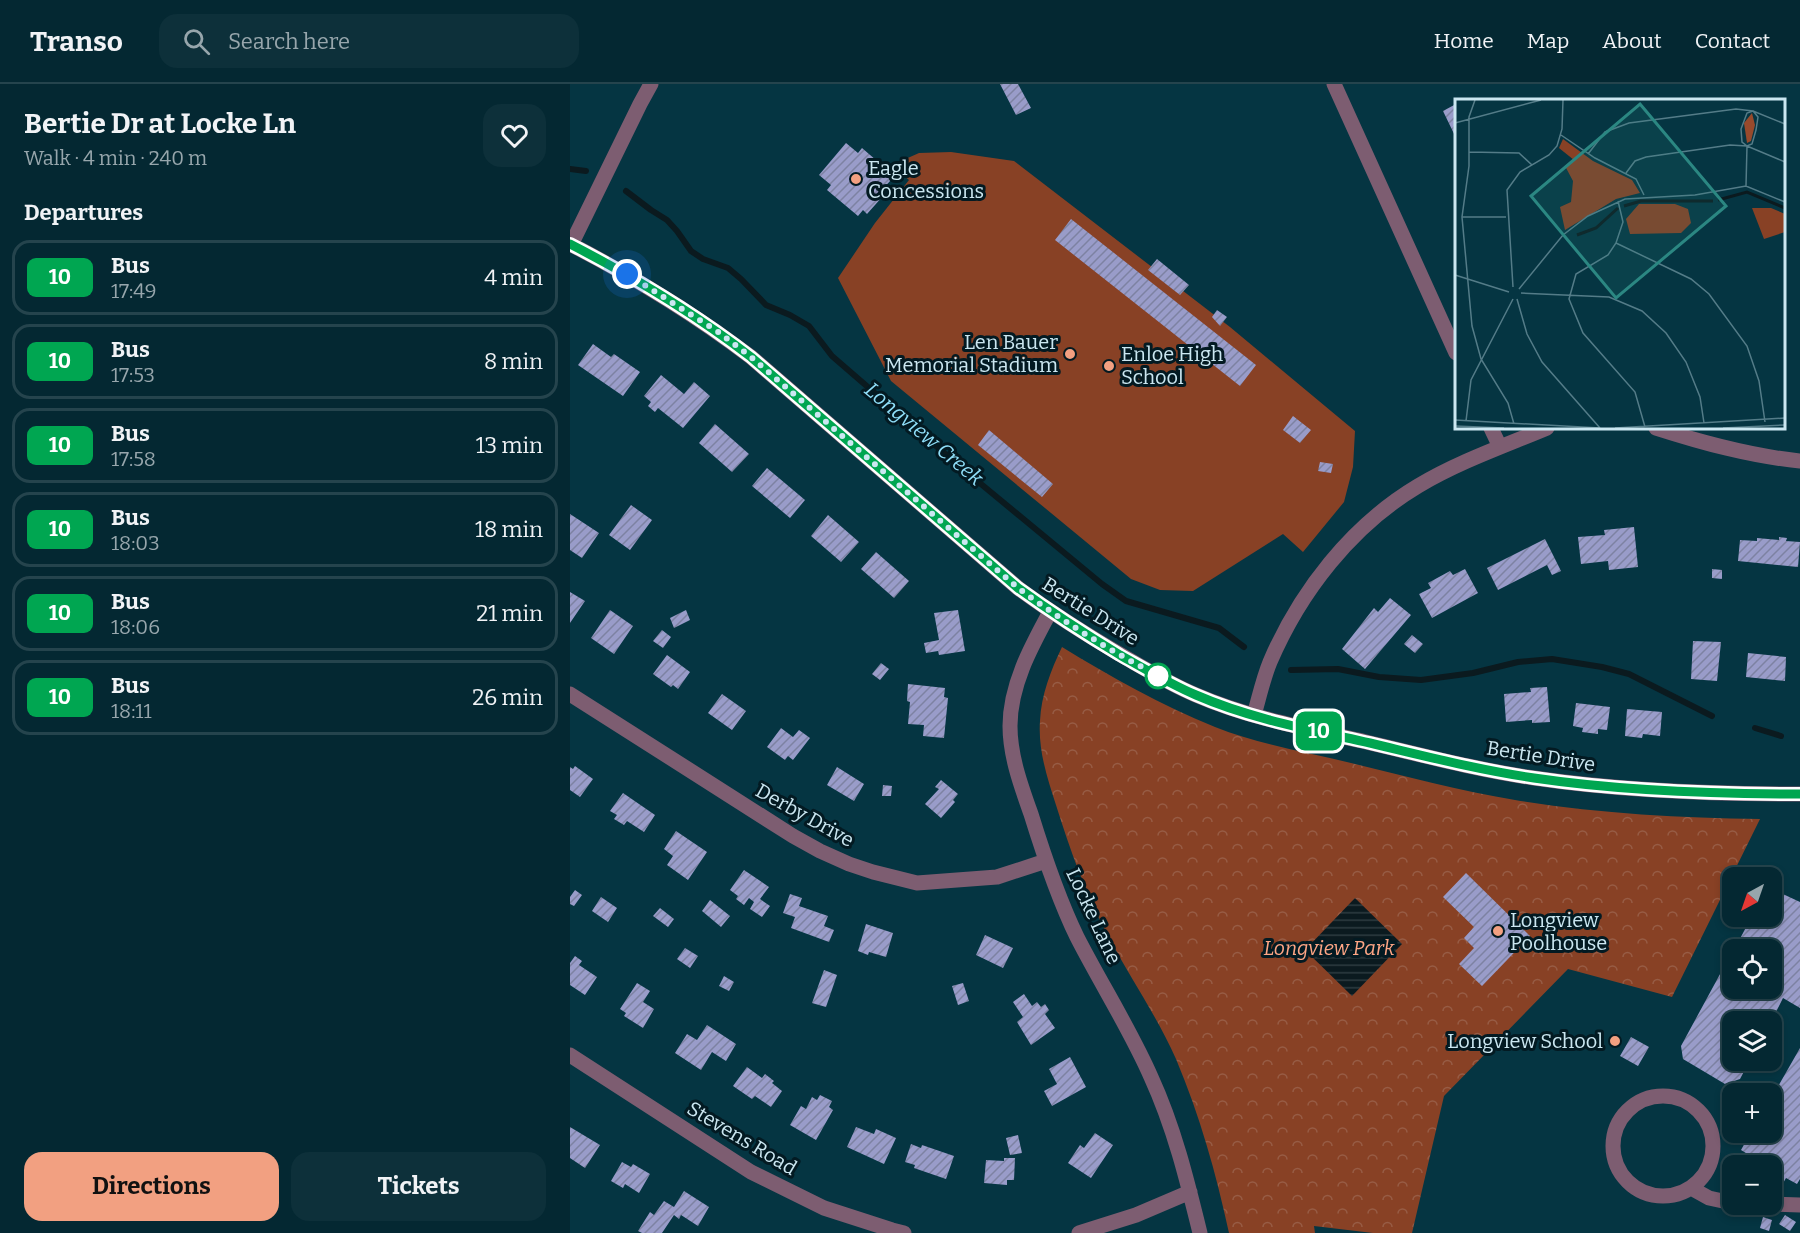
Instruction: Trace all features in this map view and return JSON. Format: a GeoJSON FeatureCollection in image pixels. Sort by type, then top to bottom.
{"type":"FeatureCollection","features":[{"type":"Feature","properties":{"kind":"street"},"geometry":{"type":"LineString","coordinates":[[571,245],[651,84]]}},
{"type":"Feature","properties":{"kind":"street"},"geometry":{"type":"LineString","coordinates":[[1334,84],[1455,350]]}},
{"type":"Feature","properties":{"kind":"street","name":"Bertie Drive"},"geometry":{"type":"LineString","coordinates":[[571,245],[627,274],[717,331],[751,357],[1018,588],[1050,612],[1131,661],[1187,691],[1254,715],[1469,767],[1533,778],[1612,788],[1669,792],[1800,794]]}},
{"type":"Feature","properties":{"kind":"street"},"geometry":{"type":"LineString","coordinates":[[1491,429],[1500,447]]}},
{"type":"Feature","properties":{"kind":"street"},"geometry":{"type":"LineString","coordinates":[[1254,715],[1269,664],[1300,603],[1339,552],[1361,530],[1417,487],[1500,447],[1545,429]]}},
{"type":"Feature","properties":{"kind":"street"},"geometry":{"type":"LineString","coordinates":[[1659,429],[1750,455],[1800,461]]}},
{"type":"Feature","properties":{"kind":"street","name":"Locke Lane"},"geometry":{"type":"LineString","coordinates":[[1050,612],[1026,657],[1014,694],[1010,724],[1014,758],[1060,900],[1077,937],[1152,1078],[1169,1123],[1200,1233]]}},
{"type":"Feature","properties":{"kind":"street","name":"Derby Drive"},"geometry":{"type":"LineString","coordinates":[[570,694],[793,836],[820,851],[857,866],[916,883],[997,877],[1046,861]]}},
{"type":"Feature","properties":{"kind":"street","name":"Stevens Road"},"geometry":{"type":"LineString","coordinates":[[570,1055],[751,1172],[824,1208],[904,1233]]}},
{"type":"Feature","properties":{"kind":"street"},"geometry":{"type":"LineString","coordinates":[[1657,1096],[1674,1097],[1689,1103],[1702,1114],[1710,1129],[1713,1145],[1711,1161],[1703,1176],[1691,1188],[1676,1194],[1660,1196],[1644,1192],[1630,1184],[1620,1171],[1614,1156],[1613,1140],[1618,1124],[1628,1111],[1641,1101],[1657,1096]]}},
{"type":"Feature","properties":{"kind":"street"},"geometry":{"type":"LineString","coordinates":[[1691,1188],[1709,1198],[1722,1201]]}},
{"type":"Feature","properties":{"kind":"street"},"geometry":{"type":"LineString","coordinates":[[1079,1233],[1136,1215],[1190,1192]]}},
{"type":"Feature","properties":{"kind":"street"},"geometry":{"type":"LineString","coordinates":[[1782,1204],[1800,1204]]}},
{"type":"Feature","properties":{"kind":"green space","name":"Len Bauer Memorial Stadium"},"geometry":{"type":"Polygon","coordinates":[[[951,152],[1014,161],[1230,327],[1355,431],[1353,467],[1344,502],[1303,552],[1283,534],[1193,591],[1160,590],[1131,579],[891,381],[838,278],[875,223],[909,180],[892,165],[919,153],[951,152]]]}},
{"type":"Feature","properties":{"kind":"green space","name":"Longview Park"},"geometry":{"type":"Polygon","coordinates":[[[1062,647],[1137,690],[1231,733],[1453,788],[1515,800],[1576,808],[1637,814],[1760,819],[1736,867],[1722,867],[1722,896],[1672,997],[1568,969],[1444,1096],[1412,1233],[1373,1233],[1314,1226],[1315,1233],[1229,1233],[1207,1145],[1185,1080],[1160,1028],[1116,952],[1093,904],[1061,822],[1046,774],[1040,742],[1041,711],[1047,683],[1062,647]]]}},
{"type":"Feature","properties":{"kind":"shaded area"},"geometry":{"type":"Polygon","coordinates":[[[1355,898],[1402,944],[1352,996],[1305,950],[1355,898]]]}},
{"type":"Feature","properties":{"kind":"building"},"geometry":{"type":"Polygon","coordinates":[[[1000,84],[1018,84],[1031,108],[1016,115],[1000,84]]]}},
{"type":"Feature","properties":{"kind":"building"},"geometry":{"type":"Polygon","coordinates":[[[1455,105],[1455,136],[1443,111],[1455,105]]]}},
{"type":"Feature","properties":{"kind":"building","name":"Eagle Concessions"},"geometry":{"type":"Polygon","coordinates":[[[846,143],[858,153],[862,148],[891,173],[887,177],[891,180],[879,193],[883,196],[867,214],[863,210],[858,216],[827,190],[831,185],[819,175],[846,143]]]}},
{"type":"Feature","properties":{"kind":"building"},"geometry":{"type":"Polygon","coordinates":[[[1071,219],[1256,365],[1240,386],[1055,240],[1071,219]]]}},
{"type":"Feature","properties":{"kind":"building"},"geometry":{"type":"Polygon","coordinates":[[[1157,259],[1189,285],[1180,295],[1148,270],[1157,259]]]}},
{"type":"Feature","properties":{"kind":"building"},"geometry":{"type":"Polygon","coordinates":[[[1217,310],[1227,317],[1220,326],[1212,317],[1217,310]]]}},
{"type":"Feature","properties":{"kind":"building"},"geometry":{"type":"Polygon","coordinates":[[[593,344],[611,357],[614,354],[640,372],[623,396],[578,365],[593,344]]]}},
{"type":"Feature","properties":{"kind":"building"},"geometry":{"type":"Polygon","coordinates":[[[661,375],[684,394],[694,382],[710,396],[683,428],[658,408],[655,412],[648,406],[651,402],[644,396],[661,375]]]}},
{"type":"Feature","properties":{"kind":"building"},"geometry":{"type":"Polygon","coordinates":[[[1293,416],[1311,430],[1300,443],[1283,430],[1293,416]]]}},
{"type":"Feature","properties":{"kind":"building"},"geometry":{"type":"Polygon","coordinates":[[[715,424],[749,454],[732,472],[699,443],[715,424]]]}},
{"type":"Feature","properties":{"kind":"building"},"geometry":{"type":"Polygon","coordinates":[[[989,430],[1053,484],[1042,497],[978,445],[989,430]]]}},
{"type":"Feature","properties":{"kind":"building"},"geometry":{"type":"Polygon","coordinates":[[[1320,462],[1333,464],[1331,473],[1318,471],[1320,462]]]}},
{"type":"Feature","properties":{"kind":"building"},"geometry":{"type":"Polygon","coordinates":[[[767,468],[805,500],[790,518],[752,486],[767,468]]]}},
{"type":"Feature","properties":{"kind":"building"},"geometry":{"type":"Polygon","coordinates":[[[631,505],[652,520],[630,550],[609,535],[631,505]]]}},
{"type":"Feature","properties":{"kind":"building"},"geometry":{"type":"Polygon","coordinates":[[[570,514],[599,533],[582,558],[570,550],[570,514]]]}},
{"type":"Feature","properties":{"kind":"building"},"geometry":{"type":"Polygon","coordinates":[[[828,515],[859,542],[841,562],[811,536],[828,515]]]}},
{"type":"Feature","properties":{"kind":"building"},"geometry":{"type":"Polygon","coordinates":[[[1634,527],[1638,567],[1609,570],[1608,561],[1581,564],[1578,537],[1605,535],[1604,530],[1634,527]]]}},
{"type":"Feature","properties":{"kind":"building"},"geometry":{"type":"Polygon","coordinates":[[[1779,537],[1787,538],[1786,541],[1800,542],[1798,567],[1738,561],[1740,540],[1757,541],[1757,538],[1779,540],[1779,537]]]}},
{"type":"Feature","properties":{"kind":"building"},"geometry":{"type":"Polygon","coordinates":[[[1545,539],[1561,571],[1552,575],[1547,565],[1498,590],[1487,568],[1545,539]]]}},
{"type":"Feature","properties":{"kind":"building"},"geometry":{"type":"Polygon","coordinates":[[[876,552],[909,581],[894,598],[861,569],[876,552]]]}},
{"type":"Feature","properties":{"kind":"building"},"geometry":{"type":"Polygon","coordinates":[[[1465,569],[1478,593],[1432,618],[1419,594],[1431,588],[1428,583],[1450,571],[1453,575],[1465,569]]]}},
{"type":"Feature","properties":{"kind":"building"},"geometry":{"type":"Polygon","coordinates":[[[1712,569],[1722,570],[1722,579],[1712,578],[1712,569]]]}},
{"type":"Feature","properties":{"kind":"building"},"geometry":{"type":"Polygon","coordinates":[[[570,592],[585,601],[570,623],[570,592]]]}},
{"type":"Feature","properties":{"kind":"building"},"geometry":{"type":"Polygon","coordinates":[[[1390,598],[1411,615],[1365,669],[1342,649],[1374,608],[1378,612],[1390,598]]]}},
{"type":"Feature","properties":{"kind":"building"},"geometry":{"type":"Polygon","coordinates":[[[610,610],[633,626],[614,654],[591,638],[610,610]]]}},
{"type":"Feature","properties":{"kind":"building"},"geometry":{"type":"Polygon","coordinates":[[[686,610],[690,620],[674,628],[670,618],[686,610]]]}},
{"type":"Feature","properties":{"kind":"building"},"geometry":{"type":"Polygon","coordinates":[[[958,610],[965,651],[939,655],[938,651],[926,653],[924,643],[939,640],[934,613],[958,610]]]}},
{"type":"Feature","properties":{"kind":"building"},"geometry":{"type":"Polygon","coordinates":[[[662,630],[671,637],[663,648],[653,641],[662,630]]]}},
{"type":"Feature","properties":{"kind":"building"},"geometry":{"type":"Polygon","coordinates":[[[1412,635],[1423,644],[1415,653],[1404,644],[1412,635]]]}},
{"type":"Feature","properties":{"kind":"building"},"geometry":{"type":"Polygon","coordinates":[[[1693,641],[1721,642],[1717,681],[1691,679],[1693,641]]]}},
{"type":"Feature","properties":{"kind":"building"},"geometry":{"type":"Polygon","coordinates":[[[1748,653],[1786,657],[1785,681],[1746,677],[1748,653]]]}},
{"type":"Feature","properties":{"kind":"building"},"geometry":{"type":"Polygon","coordinates":[[[667,655],[690,672],[678,689],[673,685],[671,687],[653,674],[667,655]]]}},
{"type":"Feature","properties":{"kind":"building"},"geometry":{"type":"Polygon","coordinates":[[[881,663],[889,669],[880,680],[872,674],[881,663]]]}},
{"type":"Feature","properties":{"kind":"building"},"geometry":{"type":"Polygon","coordinates":[[[908,684],[945,688],[944,697],[948,698],[944,738],[923,736],[924,725],[908,724],[910,702],[907,701],[908,684]]]}},
{"type":"Feature","properties":{"kind":"building"},"geometry":{"type":"Polygon","coordinates":[[[1547,687],[1550,722],[1532,723],[1532,720],[1506,722],[1504,694],[1531,692],[1530,688],[1547,687]]]}},
{"type":"Feature","properties":{"kind":"building"},"geometry":{"type":"Polygon","coordinates":[[[722,694],[746,711],[732,730],[708,713],[722,694]]]}},
{"type":"Feature","properties":{"kind":"building"},"geometry":{"type":"Polygon","coordinates":[[[1576,703],[1610,707],[1607,730],[1598,729],[1598,734],[1582,732],[1583,728],[1573,726],[1576,703]]]}},
{"type":"Feature","properties":{"kind":"building"},"geometry":{"type":"Polygon","coordinates":[[[1627,709],[1662,712],[1660,736],[1643,734],[1642,738],[1625,736],[1627,709]]]}},
{"type":"Feature","properties":{"kind":"building"},"geometry":{"type":"Polygon","coordinates":[[[781,728],[793,737],[799,730],[810,738],[793,760],[788,756],[785,760],[767,747],[781,728]]]}},
{"type":"Feature","properties":{"kind":"building"},"geometry":{"type":"Polygon","coordinates":[[[575,766],[593,779],[580,797],[570,790],[570,767],[573,769],[575,766]]]}},
{"type":"Feature","properties":{"kind":"building"},"geometry":{"type":"Polygon","coordinates":[[[837,767],[864,784],[854,801],[827,785],[837,767]]]}},
{"type":"Feature","properties":{"kind":"building"},"geometry":{"type":"Polygon","coordinates":[[[941,780],[958,794],[953,800],[955,802],[941,818],[925,804],[939,789],[935,787],[941,780]]]}},
{"type":"Feature","properties":{"kind":"building"},"geometry":{"type":"Polygon","coordinates":[[[883,785],[892,786],[891,796],[882,796],[883,785]]]}},
{"type":"Feature","properties":{"kind":"building"},"geometry":{"type":"Polygon","coordinates":[[[623,793],[655,815],[644,832],[627,821],[624,825],[614,819],[617,815],[610,811],[623,793]]]}},
{"type":"Feature","properties":{"kind":"building"},"geometry":{"type":"Polygon","coordinates":[[[676,831],[707,852],[688,880],[667,865],[673,856],[664,849],[676,831]]]}},
{"type":"Feature","properties":{"kind":"building"},"geometry":{"type":"Polygon","coordinates":[[[744,870],[769,887],[760,899],[770,906],[762,917],[750,909],[754,902],[749,898],[744,905],[730,890],[744,870]]]}},
{"type":"Feature","properties":{"kind":"building","name":"Longview Poolhouse"},"geometry":{"type":"Polygon","coordinates":[[[1466,873],[1530,936],[1482,986],[1459,964],[1474,948],[1464,938],[1474,927],[1443,897],[1466,873]]]}},
{"type":"Feature","properties":{"kind":"building"},"geometry":{"type":"Polygon","coordinates":[[[575,890],[582,895],[574,906],[570,904],[570,897],[575,890]]]}},
{"type":"Feature","properties":{"kind":"building"},"geometry":{"type":"Polygon","coordinates":[[[790,894],[802,898],[799,906],[828,916],[824,926],[834,930],[829,942],[791,928],[795,917],[783,913],[790,894]]]}},
{"type":"Feature","properties":{"kind":"building"},"geometry":{"type":"Polygon","coordinates":[[[1782,894],[1800,902],[1800,1008],[1783,998],[1776,1011],[1722,1011],[1722,1071],[1744,1071],[1740,1079],[1723,1083],[1683,1059],[1681,1046],[1722,970],[1722,999],[1782,999],[1782,939],[1740,939],[1746,927],[1782,927],[1782,894]]]}},
{"type":"Feature","properties":{"kind":"building"},"geometry":{"type":"Polygon","coordinates":[[[601,897],[617,908],[608,922],[592,911],[601,897]]]}},
{"type":"Feature","properties":{"kind":"building"},"geometry":{"type":"Polygon","coordinates":[[[710,900],[730,916],[721,927],[702,911],[710,900]]]}},
{"type":"Feature","properties":{"kind":"building"},"geometry":{"type":"Polygon","coordinates":[[[660,908],[674,919],[668,927],[653,916],[660,908]]]}},
{"type":"Feature","properties":{"kind":"building"},"geometry":{"type":"Polygon","coordinates":[[[866,924],[893,933],[886,957],[869,952],[868,955],[858,951],[866,924]]]}},
{"type":"Feature","properties":{"kind":"building"},"geometry":{"type":"Polygon","coordinates":[[[985,935],[1013,948],[1003,968],[976,955],[985,935]]]}},
{"type":"Feature","properties":{"kind":"building"},"geometry":{"type":"Polygon","coordinates":[[[685,948],[698,956],[690,968],[677,959],[685,948]]]}},
{"type":"Feature","properties":{"kind":"building"},"geometry":{"type":"Polygon","coordinates":[[[575,956],[582,961],[579,965],[597,977],[585,995],[570,985],[570,963],[575,956]]]}},
{"type":"Feature","properties":{"kind":"building"},"geometry":{"type":"Polygon","coordinates":[[[824,970],[837,975],[826,1007],[812,1003],[824,970]]]}},
{"type":"Feature","properties":{"kind":"building"},"geometry":{"type":"Polygon","coordinates":[[[724,976],[734,982],[729,991],[719,986],[724,976]]]}},
{"type":"Feature","properties":{"kind":"building"},"geometry":{"type":"Polygon","coordinates":[[[637,983],[650,991],[643,1002],[654,1009],[643,1028],[624,1016],[626,1013],[620,1009],[637,983]]]}},
{"type":"Feature","properties":{"kind":"building"},"geometry":{"type":"Polygon","coordinates":[[[963,983],[969,1001],[958,1005],[952,986],[963,983]]]}},
{"type":"Feature","properties":{"kind":"building"},"geometry":{"type":"Polygon","coordinates":[[[1024,994],[1032,1006],[1037,1002],[1041,1007],[1045,1004],[1049,1010],[1045,1014],[1055,1028],[1031,1045],[1017,1022],[1023,1017],[1013,1002],[1024,994]]]}},
{"type":"Feature","properties":{"kind":"building"},"geometry":{"type":"Polygon","coordinates":[[[707,1025],[736,1044],[726,1061],[712,1052],[701,1070],[675,1053],[687,1034],[697,1040],[707,1025]]]}},
{"type":"Feature","properties":{"kind":"building"},"geometry":{"type":"Polygon","coordinates":[[[1631,1037],[1649,1047],[1638,1066],[1620,1056],[1631,1037]]]}},
{"type":"Feature","properties":{"kind":"building"},"geometry":{"type":"Polygon","coordinates":[[[1800,1048],[1800,1179],[1797,1184],[1786,1178],[1782,1185],[1782,1155],[1749,1155],[1741,1150],[1745,1143],[1782,1143],[1782,1083],[1780,1083],[1800,1048]]]}},
{"type":"Feature","properties":{"kind":"building"},"geometry":{"type":"Polygon","coordinates":[[[1070,1057],[1086,1087],[1052,1106],[1044,1091],[1057,1084],[1049,1069],[1070,1057]]]}},
{"type":"Feature","properties":{"kind":"building"},"geometry":{"type":"Polygon","coordinates":[[[747,1067],[762,1078],[765,1074],[782,1091],[771,1107],[755,1096],[752,1099],[733,1086],[747,1067]]]}},
{"type":"Feature","properties":{"kind":"building"},"geometry":{"type":"Polygon","coordinates":[[[820,1095],[832,1101],[829,1107],[833,1110],[816,1140],[790,1125],[801,1106],[806,1109],[812,1097],[817,1100],[820,1095]]]}},
{"type":"Feature","properties":{"kind":"building"},"geometry":{"type":"Polygon","coordinates":[[[570,1127],[600,1145],[585,1168],[570,1158],[570,1127]]]}},
{"type":"Feature","properties":{"kind":"building"},"geometry":{"type":"Polygon","coordinates":[[[856,1127],[874,1134],[876,1129],[896,1138],[884,1164],[847,1147],[856,1127]]]}},
{"type":"Feature","properties":{"kind":"building"},"geometry":{"type":"Polygon","coordinates":[[[1095,1133],[1113,1145],[1091,1178],[1068,1163],[1080,1145],[1084,1148],[1095,1133]]]}},
{"type":"Feature","properties":{"kind":"building"},"geometry":{"type":"Polygon","coordinates":[[[1018,1135],[1022,1153],[1010,1155],[1006,1138],[1018,1135]]]}},
{"type":"Feature","properties":{"kind":"building"},"geometry":{"type":"Polygon","coordinates":[[[911,1144],[921,1148],[922,1145],[954,1156],[946,1179],[914,1168],[915,1165],[905,1162],[911,1144]]]}},
{"type":"Feature","properties":{"kind":"building"},"geometry":{"type":"Polygon","coordinates":[[[1004,1158],[1015,1158],[1014,1180],[1007,1180],[1007,1185],[984,1183],[986,1160],[1004,1161],[1004,1158]]]}},
{"type":"Feature","properties":{"kind":"building"},"geometry":{"type":"Polygon","coordinates":[[[622,1162],[631,1167],[633,1164],[650,1174],[639,1193],[625,1184],[623,1188],[611,1181],[622,1162]]]}},
{"type":"Feature","properties":{"kind":"building"},"geometry":{"type":"Polygon","coordinates":[[[684,1191],[709,1207],[698,1226],[681,1215],[679,1219],[674,1215],[662,1233],[638,1231],[650,1212],[654,1215],[664,1201],[674,1207],[684,1191]]]}},
{"type":"Feature","properties":{"kind":"building"},"geometry":{"type":"Polygon","coordinates":[[[1785,1215],[1796,1222],[1790,1231],[1779,1224],[1785,1215]]]}},
{"type":"Feature","properties":{"kind":"building"},"geometry":{"type":"Polygon","coordinates":[[[1763,1217],[1772,1220],[1769,1231],[1760,1228],[1763,1217]]]}},
{"type":"Feature","properties":{"kind":"waterway","name":"Longview Creek"},"geometry":{"type":"LineString","coordinates":[[570,169],[586,171]]}},
{"type":"Feature","properties":{"kind":"waterway","name":"Longview Creek"},"geometry":{"type":"LineString","coordinates":[[626,191],[667,220],[691,251],[703,259],[728,268],[766,305],[809,326],[832,356],[958,465],[1102,584],[1126,601],[1219,628],[1244,647]]}},
{"type":"Feature","properties":{"kind":"waterway"},"geometry":{"type":"LineString","coordinates":[[1291,670],[1338,669],[1379,677],[1421,680],[1473,673],[1518,662],[1552,659],[1629,674],[1712,716]]}},
{"type":"Feature","properties":{"kind":"waterway"},"geometry":{"type":"LineString","coordinates":[[1755,728],[1781,736]]}},
{"type":"Feature","properties":{"kind":"bus line","name":"10"},"geometry":{"type":"LineString","coordinates":[[570,244],[627,274],[680,307],[751,357],[1018,588],[1050,612],[1149,671],[1196,695],[1254,715],[1333,735],[1469,767],[1533,778],[1612,788],[1669,792],[1800,794]]}},
{"type":"Feature","properties":{"kind":"place","name":"Eagle Concessions"},"geometry":{"type":"Point","coordinates":[856,179]}},
{"type":"Feature","properties":{"kind":"place","name":"Len Bauer Memorial Stadium"},"geometry":{"type":"Point","coordinates":[1070,354]}},
{"type":"Feature","properties":{"kind":"place","name":"Enloe High School"},"geometry":{"type":"Point","coordinates":[1109,366]}},
{"type":"Feature","properties":{"kind":"place","name":"Longview Poolhouse"},"geometry":{"type":"Point","coordinates":[1498,931]}},
{"type":"Feature","properties":{"kind":"place","name":"Longview School"},"geometry":{"type":"Point","coordinates":[1615,1041]}},
{"type":"Feature","properties":{"kind":"route"},"geometry":{"type":"LineString","coordinates":[[627,274],[717,331],[751,357],[1018,588],[1082,632],[1165,679],[1158,676]]}}]}
